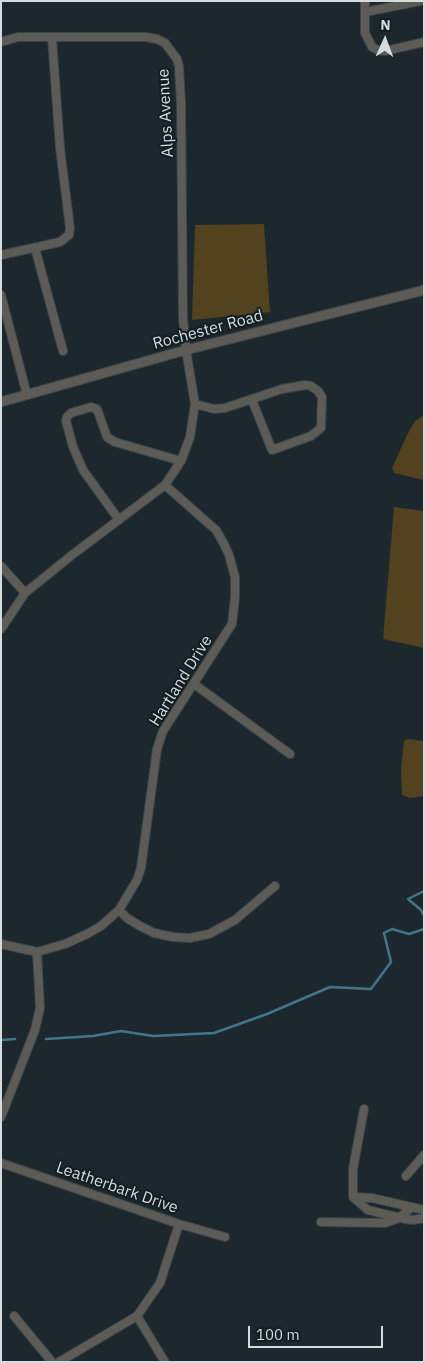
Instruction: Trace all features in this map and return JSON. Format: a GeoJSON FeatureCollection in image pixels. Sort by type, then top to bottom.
{"type":"FeatureCollection","features":[{"type":"Feature","properties":{"kind":"street"},"geometry":{"type":"LineString","coordinates":[[365,1],[366,33],[372,47],[385,51],[424,42]]}},
{"type":"Feature","properties":{"kind":"street"},"geometry":{"type":"LineString","coordinates":[[365,12],[420,1]]}},
{"type":"Feature","properties":{"kind":"street","name":"Alps Avenue"},"geometry":{"type":"LineString","coordinates":[[1,42],[18,38],[146,36],[165,43],[176,59],[179,67],[181,103],[183,318],[195,404],[190,437],[181,461],[164,485],[24,593],[1,629]]}},
{"type":"Feature","properties":{"kind":"street"},"geometry":{"type":"LineString","coordinates":[[1,256],[60,242],[69,235],[70,228],[60,148],[52,38]]}},
{"type":"Feature","properties":{"kind":"street"},"geometry":{"type":"LineString","coordinates":[[36,248],[63,351]]}},
{"type":"Feature","properties":{"kind":"street","name":"Rochester Road"},"geometry":{"type":"LineString","coordinates":[[1,402],[186,350],[424,290]]}},
{"type":"Feature","properties":{"kind":"street"},"geometry":{"type":"LineString","coordinates":[[1,296],[27,396]]}},
{"type":"Feature","properties":{"kind":"street"},"geometry":{"type":"LineString","coordinates":[[195,404],[214,409],[294,387],[311,386],[318,391],[322,398],[321,428],[311,436],[272,450],[252,400]]}},
{"type":"Feature","properties":{"kind":"street"},"geometry":{"type":"LineString","coordinates":[[119,520],[84,470],[72,446],[66,421],[71,413],[91,408],[97,409],[107,437],[115,442],[181,461]]}},
{"type":"Feature","properties":{"kind":"street","name":"Hartland Drive"},"geometry":{"type":"LineString","coordinates":[[37,952],[65,944],[88,934],[101,926],[119,910],[141,868],[156,749],[162,731],[232,624],[236,598],[235,576],[229,555],[216,530],[164,485]]}},
{"type":"Feature","properties":{"kind":"street"},"geometry":{"type":"LineString","coordinates":[[1,566],[24,593]]}},
{"type":"Feature","properties":{"kind":"street"},"geometry":{"type":"LineString","coordinates":[[194,684],[290,754]]}},
{"type":"Feature","properties":{"kind":"street"},"geometry":{"type":"LineString","coordinates":[[119,910],[140,926],[154,933],[190,938],[209,934],[235,920],[275,886]]}},
{"type":"Feature","properties":{"kind":"street"},"geometry":{"type":"LineString","coordinates":[[1,944],[37,952],[40,1008],[29,1045],[1,1117]]}},
{"type":"Feature","properties":{"kind":"street"},"geometry":{"type":"LineString","coordinates":[[364,1109],[353,1169],[353,1197],[368,1210],[399,1218],[413,1220],[424,1218]]}},
{"type":"Feature","properties":{"kind":"street"},"geometry":{"type":"LineString","coordinates":[[406,1176],[424,1155]]}},
{"type":"Feature","properties":{"kind":"street","name":"Leatherbark Drive"},"geometry":{"type":"LineString","coordinates":[[1,1163],[180,1224],[225,1237]]}},
{"type":"Feature","properties":{"kind":"street"},"geometry":{"type":"LineString","coordinates":[[353,1197],[372,1198],[424,1210]]}},
{"type":"Feature","properties":{"kind":"street"},"geometry":{"type":"LineString","coordinates":[[321,1222],[378,1224],[399,1218],[412,1207]]}},
{"type":"Feature","properties":{"kind":"street"},"geometry":{"type":"LineString","coordinates":[[59,1362],[136,1316],[160,1283],[180,1224]]}},
{"type":"Feature","properties":{"kind":"street"},"geometry":{"type":"LineString","coordinates":[[14,1316],[52,1362]]}},
{"type":"Feature","properties":{"kind":"street"},"geometry":{"type":"LineString","coordinates":[[136,1316],[165,1362]]}},
{"type":"Feature","properties":{"kind":"shaded area"},"geometry":{"type":"Polygon","coordinates":[[[264,224],[270,312],[192,320],[195,225],[264,224]]]}},
{"type":"Feature","properties":{"kind":"shaded area"},"geometry":{"type":"Polygon","coordinates":[[[424,415],[424,480],[394,473],[392,468],[408,433],[415,421],[424,415]]]}},
{"type":"Feature","properties":{"kind":"shaded area"},"geometry":{"type":"Polygon","coordinates":[[[394,507],[424,511],[424,648],[383,639],[394,507]]]}},
{"type":"Feature","properties":{"kind":"shaded area"},"geometry":{"type":"Polygon","coordinates":[[[408,739],[424,741],[424,796],[410,798],[402,795],[401,769],[404,741],[408,739]]]}},
{"type":"Feature","properties":{"kind":"waterway"},"geometry":{"type":"LineString","coordinates":[[424,891],[408,899],[421,910],[424,916]]}},
{"type":"Feature","properties":{"kind":"waterway"},"geometry":{"type":"LineString","coordinates":[[46,1039],[93,1036],[121,1031],[153,1036],[214,1033],[267,1014],[330,987],[371,989],[391,962],[384,933],[392,929],[409,934],[424,929]]}},
{"type":"Feature","properties":{"kind":"waterway"},"geometry":{"type":"LineString","coordinates":[[1,1040],[15,1039]]}}]}
